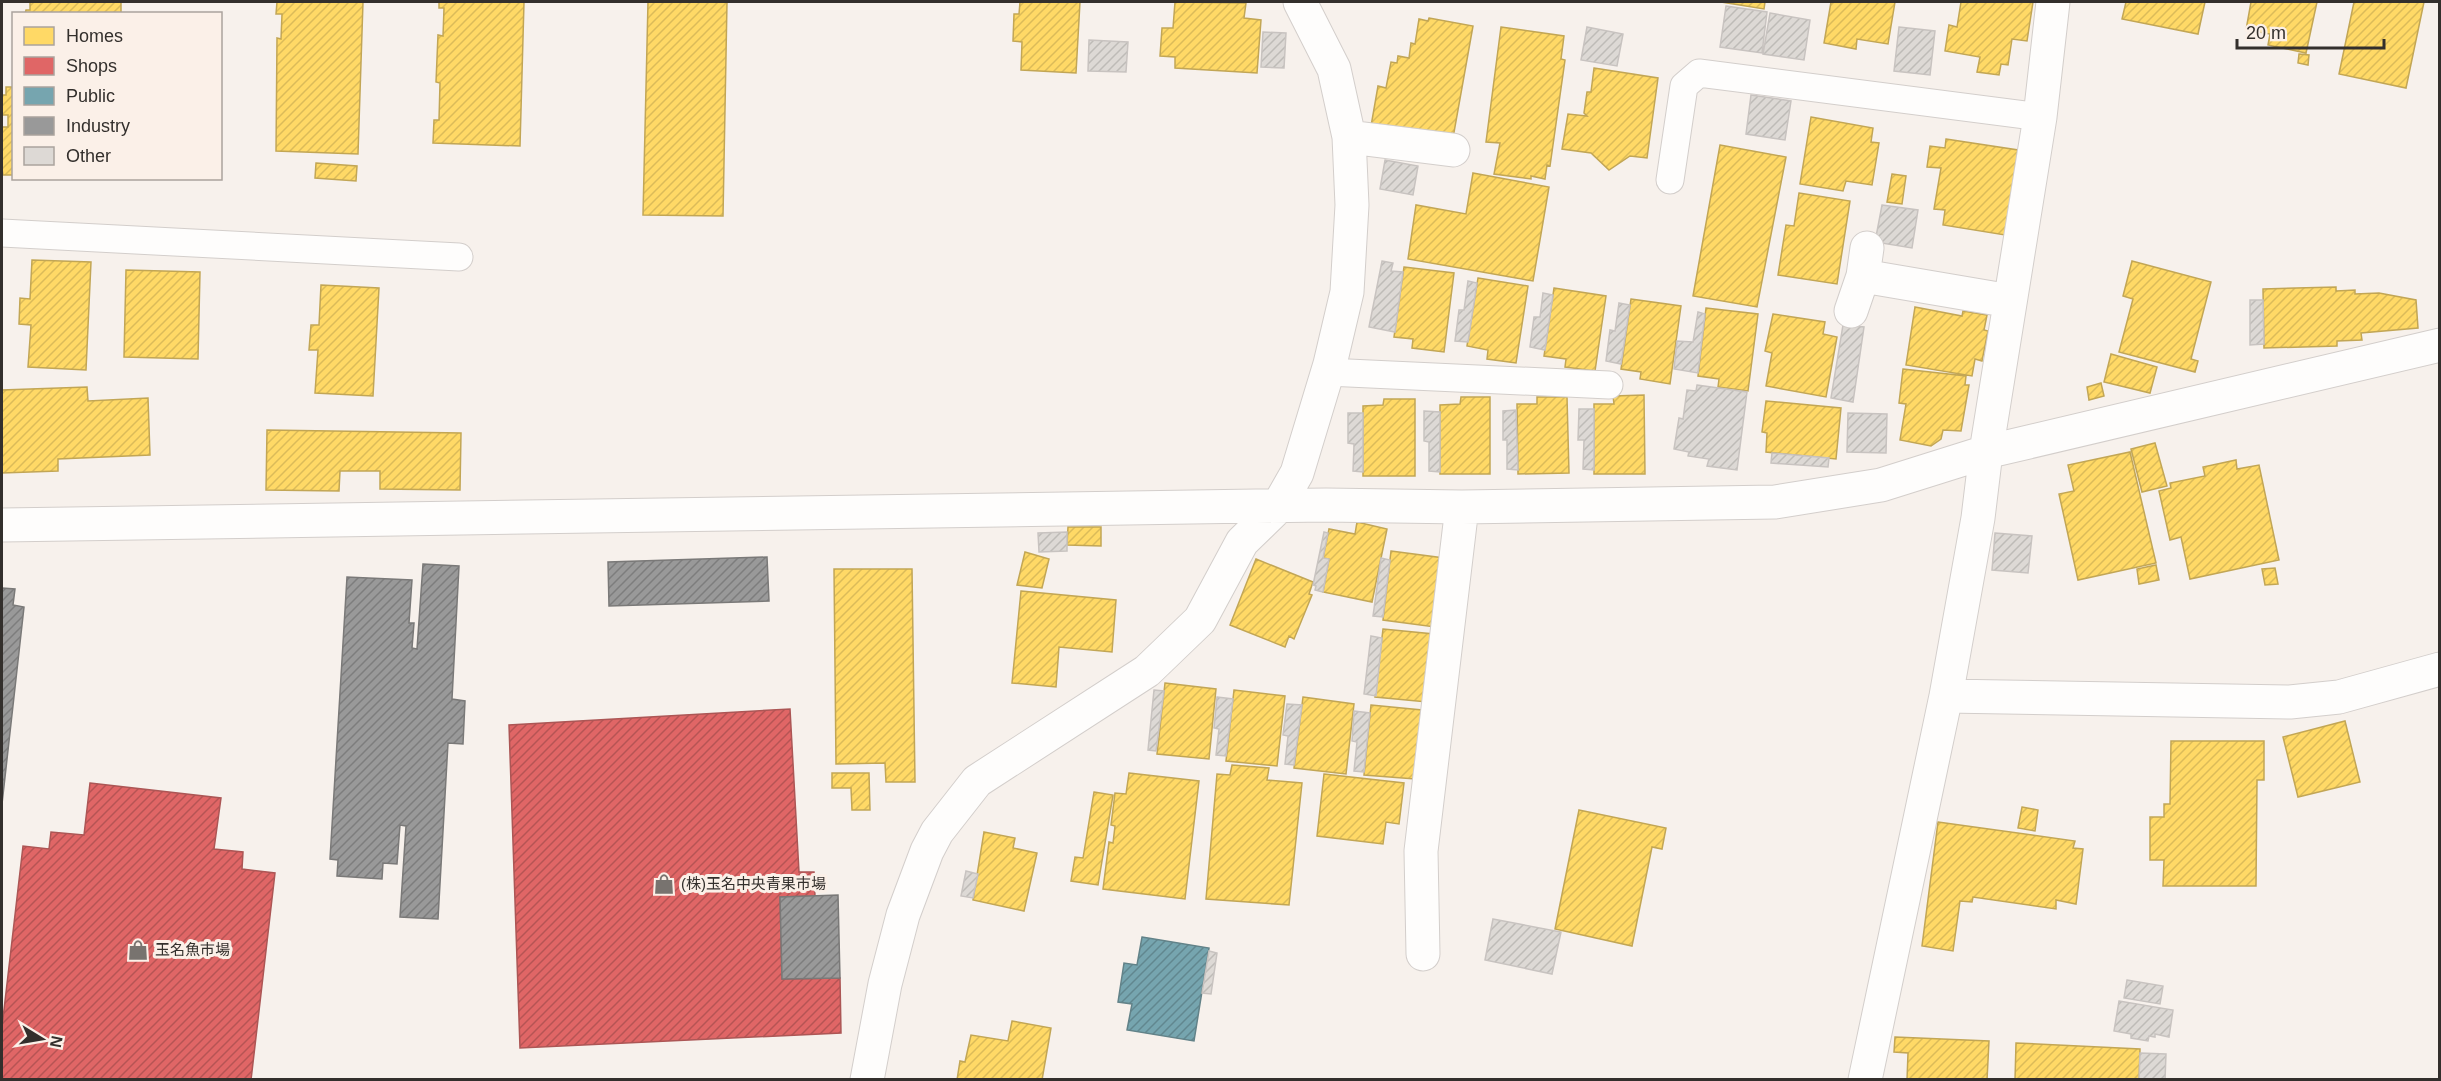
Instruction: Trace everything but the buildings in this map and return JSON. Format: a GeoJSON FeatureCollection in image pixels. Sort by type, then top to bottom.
{"type":"FeatureCollection","features":[{"type":"Feature","properties":{"kind":"street"},"geometry":{"type":"LineString","coordinates":[[867,1080],[885,984],[903,915],[927,851],[937,832],[977,781],[1147,671],[1200,620],[1242,542],[1277,508],[1296,473],[1327,372],[1347,292],[1352,205],[1349,137],[1334,69],[1300,2]]}},
{"type":"Feature","properties":{"kind":"street"},"geometry":{"type":"LineString","coordinates":[[1865,1080],[1946,696],[1978,518],[1986,452],[2040,117],[2053,2]]}},
{"type":"Feature","properties":{"kind":"street"},"geometry":{"type":"LineString","coordinates":[[1349,137],[1453,150]]}},
{"type":"Feature","properties":{"kind":"street"},"geometry":{"type":"LineString","coordinates":[[1851,311],[1865,262],[2010,301]]}},
{"type":"Feature","properties":{"kind":"street"},"geometry":{"type":"LineString","coordinates":[[2,525],[1277,508],[1326,505],[1462,507],[1775,502],[1881,485],[1986,452],[2439,345]]}},
{"type":"Feature","properties":{"kind":"street"},"geometry":{"type":"LineString","coordinates":[[1423,954],[1421,851],[1462,507]]}},
{"type":"Feature","properties":{"kind":"street"},"geometry":{"type":"LineString","coordinates":[[1946,696],[2290,702],[2339,697],[2439,669]]}},
{"type":"Feature","properties":{"kind":"lane"},"geometry":{"type":"LineString","coordinates":[[1670,180],[1684,86],[1700,73],[2040,117]]}},
{"type":"Feature","properties":{"kind":"lane"},"geometry":{"type":"LineString","coordinates":[[2,234],[459,256]]}},
{"type":"Feature","properties":{"kind":"lane"},"geometry":{"type":"LineString","coordinates":[[1327,372],[1609,385]]}},
{"type":"Feature","properties":{"kind":"place","name":"(株)玉名中央青果市場"},"geometry":{"type":"Point","coordinates":[664,884]}},
{"type":"Feature","properties":{"kind":"place","name":"玉名魚市場"},"geometry":{"type":"Point","coordinates":[138,950]}}]}
